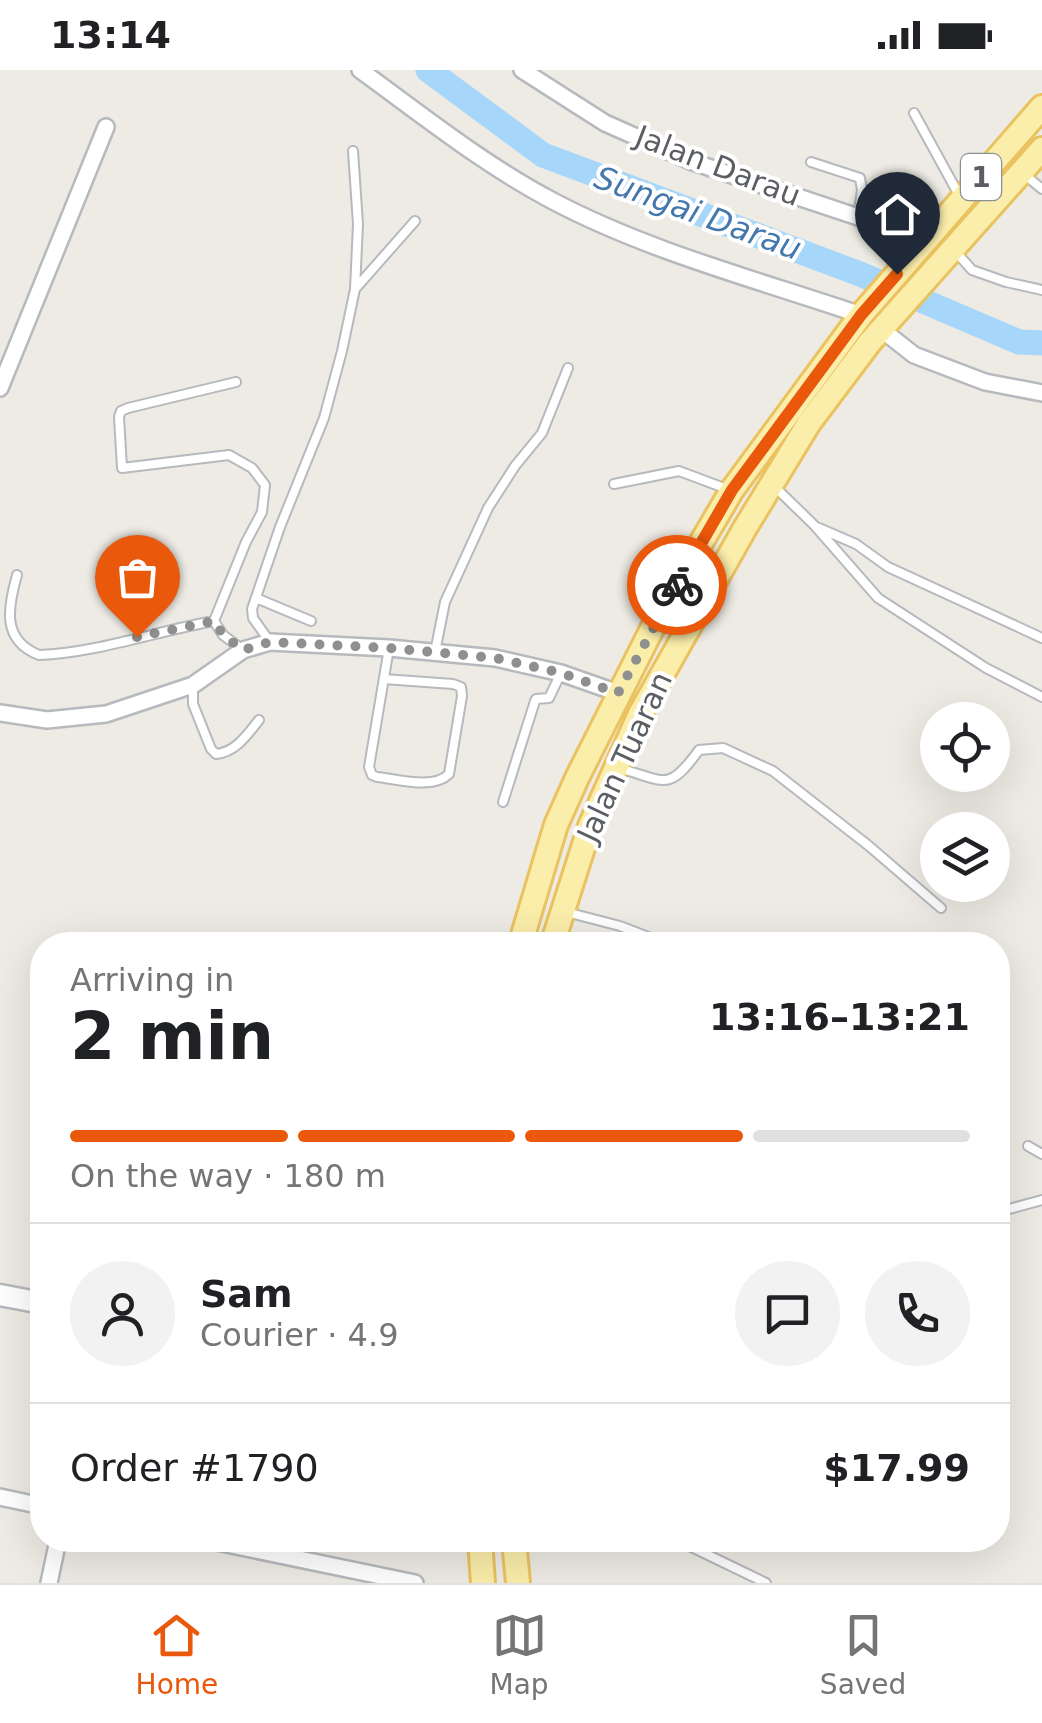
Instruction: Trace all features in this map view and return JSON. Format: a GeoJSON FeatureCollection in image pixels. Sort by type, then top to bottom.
{"type":"FeatureCollection","features":[{"type":"Feature","properties":{"kind":"main road","name":"Jalan Tuaran"},"geometry":{"type":"LineString","coordinates":[[524,932],[556,825],[587,757],[661,611],[732,490],[868,307],[1042,106]]}},
{"type":"Feature","properties":{"kind":"main road","name":"Jalan Tuaran"},"geometry":{"type":"LineString","coordinates":[[555,932],[614,766],[771,484],[818,410],[887,322],[1042,149]]}},
{"type":"Feature","properties":{"kind":"main road"},"geometry":{"type":"LineString","coordinates":[[587,757],[611,735],[726,528],[740,519],[747,525]]}},
{"type":"Feature","properties":{"kind":"main road"},"geometry":{"type":"LineString","coordinates":[[481,1552],[484,1583]]}},
{"type":"Feature","properties":{"kind":"main road"},"geometry":{"type":"LineString","coordinates":[[516,1552],[522,1581]]}},
{"type":"Feature","properties":{"kind":"street"},"geometry":{"type":"LineString","coordinates":[[360,70],[466,148],[550,200],[663,250],[868,307]]}},
{"type":"Feature","properties":{"kind":"street","name":"Jalan Darau"},"geometry":{"type":"LineString","coordinates":[[522,70],[605,123],[693,162],[888,227],[921,246]]}},
{"type":"Feature","properties":{"kind":"street"},"geometry":{"type":"LineString","coordinates":[[0,388],[106,128]]}},
{"type":"Feature","properties":{"kind":"street"},"geometry":{"type":"LineString","coordinates":[[887,322],[914,356],[985,382],[1042,393]]}},
{"type":"Feature","properties":{"kind":"street"},"geometry":{"type":"LineString","coordinates":[[0,714],[47,720],[106,714],[192,685],[243,650],[270,642],[495,658],[561,673],[618,693]]}},
{"type":"Feature","properties":{"kind":"street"},"geometry":{"type":"LineString","coordinates":[[0,1295],[30,1301]]}},
{"type":"Feature","properties":{"kind":"street"},"geometry":{"type":"LineString","coordinates":[[0,1497],[30,1503]]}},
{"type":"Feature","properties":{"kind":"street"},"geometry":{"type":"LineString","coordinates":[[49,1583],[55,1552]]}},
{"type":"Feature","properties":{"kind":"street"},"geometry":{"type":"LineString","coordinates":[[265,1552],[415,1583]]}},
{"type":"Feature","properties":{"kind":"lane"},"geometry":{"type":"LineString","coordinates":[[914,113],[962,199]]}},
{"type":"Feature","properties":{"kind":"lane"},"geometry":{"type":"LineString","coordinates":[[270,642],[253,618],[252,610],[324,418],[356,290],[358,224],[352,152]]}},
{"type":"Feature","properties":{"kind":"lane"},"geometry":{"type":"LineString","coordinates":[[811,162],[860,178],[858,217]]}},
{"type":"Feature","properties":{"kind":"lane"},"geometry":{"type":"LineString","coordinates":[[1022,172],[1042,189]]}},
{"type":"Feature","properties":{"kind":"lane"},"geometry":{"type":"LineString","coordinates":[[356,290],[415,221]]}},
{"type":"Feature","properties":{"kind":"lane"},"geometry":{"type":"LineString","coordinates":[[949,253],[972,270],[1042,290]]}},
{"type":"Feature","properties":{"kind":"lane"},"geometry":{"type":"LineString","coordinates":[[436,652],[445,602],[488,508],[514,466],[542,433],[568,368]]}},
{"type":"Feature","properties":{"kind":"lane"},"geometry":{"type":"LineString","coordinates":[[214,621],[262,512],[265,485],[252,468],[229,455],[122,468],[118,417],[128,408],[236,382]]}},
{"type":"Feature","properties":{"kind":"lane"},"geometry":{"type":"LineString","coordinates":[[614,484],[679,472],[732,490]]}},
{"type":"Feature","properties":{"kind":"lane"},"geometry":{"type":"LineString","coordinates":[[771,484],[815,526],[878,598],[986,668],[1042,697]]}},
{"type":"Feature","properties":{"kind":"lane"},"geometry":{"type":"LineString","coordinates":[[815,526],[856,544],[888,567],[1042,638]]}},
{"type":"Feature","properties":{"kind":"lane"},"geometry":{"type":"LineString","coordinates":[[17,575],[8,606],[12,634],[39,655],[214,621]]}},
{"type":"Feature","properties":{"kind":"lane"},"geometry":{"type":"LineString","coordinates":[[256,598],[311,621]]}},
{"type":"Feature","properties":{"kind":"lane"},"geometry":{"type":"LineString","coordinates":[[214,621],[223,635],[243,650]]}},
{"type":"Feature","properties":{"kind":"lane"},"geometry":{"type":"LineString","coordinates":[[384,679],[460,687],[462,696],[445,779],[432,783],[372,775],[369,767],[389,648]]}},
{"type":"Feature","properties":{"kind":"lane"},"geometry":{"type":"LineString","coordinates":[[503,802],[535,701],[550,698],[561,673]]}},
{"type":"Feature","properties":{"kind":"lane"},"geometry":{"type":"LineString","coordinates":[[192,685],[192,704],[216,754],[235,747],[259,720]]}},
{"type":"Feature","properties":{"kind":"lane"},"geometry":{"type":"LineString","coordinates":[[614,766],[662,781],[681,775],[699,750],[724,748],[773,772],[941,908]]}},
{"type":"Feature","properties":{"kind":"lane"},"geometry":{"type":"LineString","coordinates":[[561,911],[635,932]]}},
{"type":"Feature","properties":{"kind":"lane"},"geometry":{"type":"LineString","coordinates":[[1028,1146],[1042,1154]]}},
{"type":"Feature","properties":{"kind":"lane"},"geometry":{"type":"LineString","coordinates":[[1010,1209],[1042,1200]]}},
{"type":"Feature","properties":{"kind":"lane"},"geometry":{"type":"LineString","coordinates":[[701,1552],[766,1583]]}},
{"type":"Feature","properties":{"kind":"waterway","name":"Sungai Darau"},"geometry":{"type":"LineString","coordinates":[[428,70],[543,155],[860,274],[1019,342],[1042,343]]}},
{"type":"Feature","properties":{"kind":"way so far"},"geometry":{"type":"LineString","coordinates":[[137,637],[214,621],[223,635],[243,650],[270,642],[495,658],[561,673],[618,693],[677,585]]}},
{"type":"Feature","properties":{"kind":"route"},"geometry":{"type":"LineString","coordinates":[[677,585],[732,490],[861,315],[897,274]]}}]}
